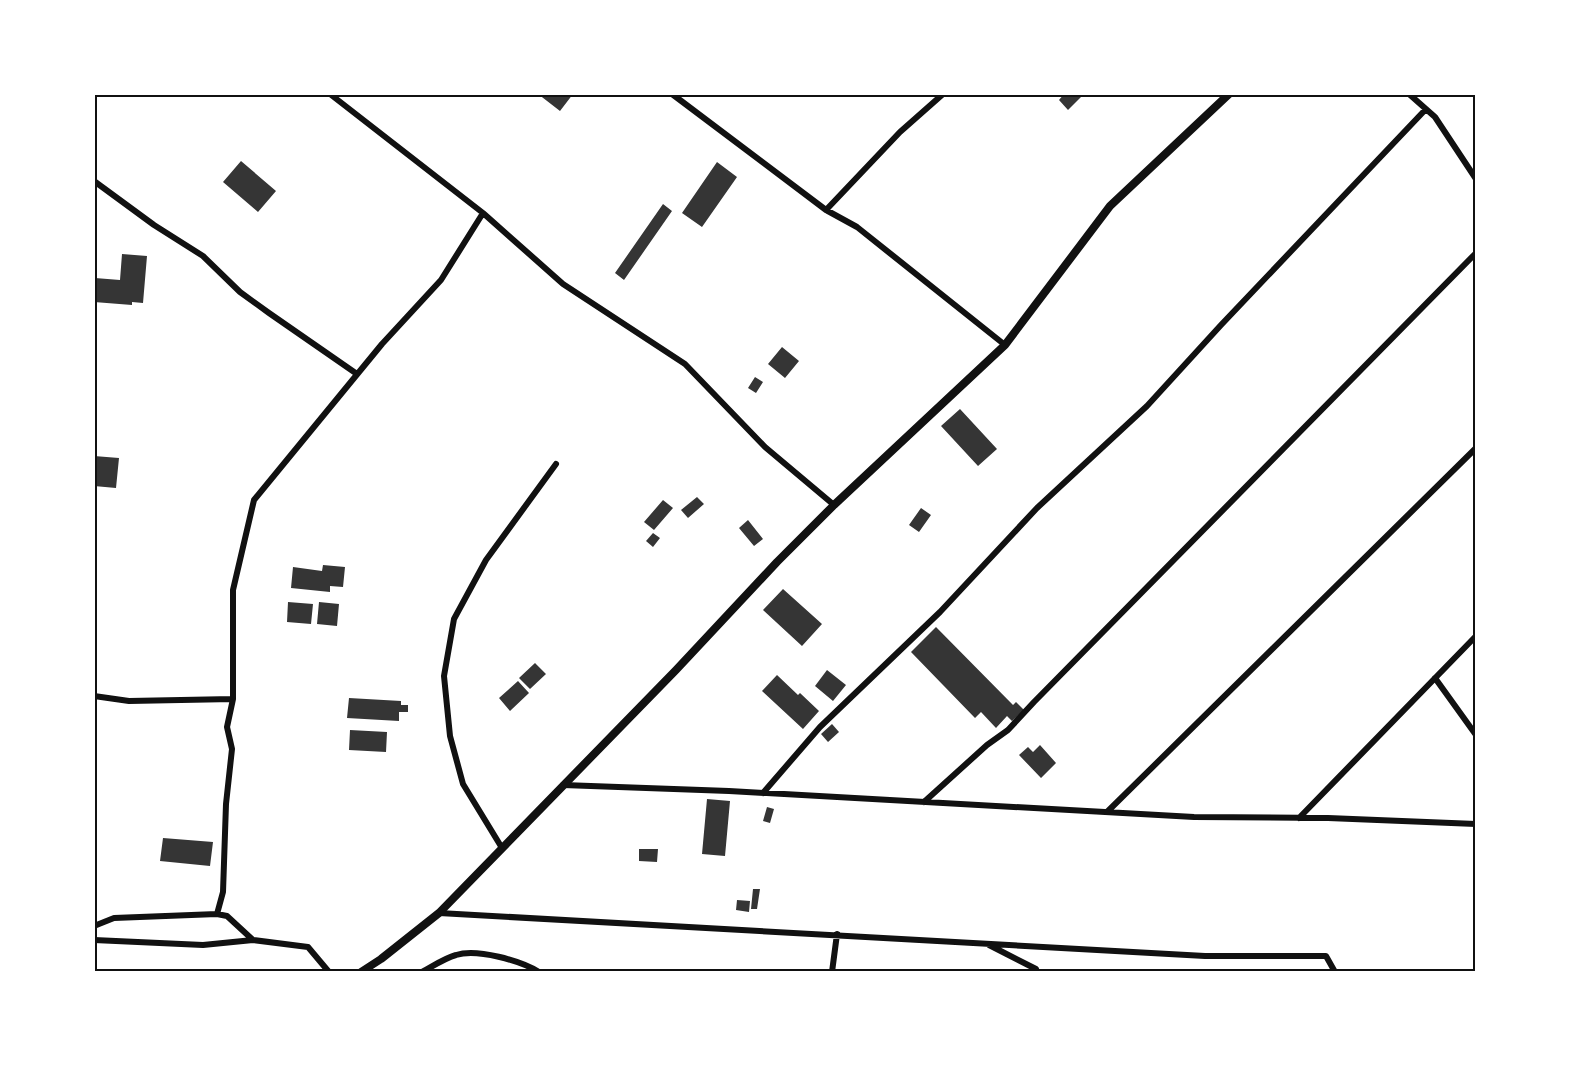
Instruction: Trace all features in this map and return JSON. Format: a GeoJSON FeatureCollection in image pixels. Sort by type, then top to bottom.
{"type":"FeatureCollection","features":[{"type":"Feature","properties":{"kind":"street"},"geometry":{"type":"LineString","coordinates":[[330,94],[483,213],[562,284],[685,364],[765,447],[834,505]]}},
{"type":"Feature","properties":{"kind":"street"},"geometry":{"type":"LineString","coordinates":[[672,94],[826,210],[857,227],[1005,345]]}},
{"type":"Feature","properties":{"kind":"street"},"geometry":{"type":"LineString","coordinates":[[826,210],[900,132],[943,94]]}},
{"type":"Feature","properties":{"kind":"street"},"geometry":{"type":"LineString","coordinates":[[362,972],[438,913],[676,670],[777,562],[834,505],[1005,345],[1110,206],[1229,94]]}},
{"type":"Feature","properties":{"kind":"street"},"geometry":{"type":"LineString","coordinates":[[1409,94],[1435,117],[1476,178]]}},
{"type":"Feature","properties":{"kind":"street"},"geometry":{"type":"LineString","coordinates":[[763,793],[820,727],[940,612],[1037,508],[1148,406],[1221,325],[1426,109]]}},
{"type":"Feature","properties":{"kind":"street"},"geometry":{"type":"LineString","coordinates":[[94,181],[154,225],[203,256],[240,292],[357,374]]}},
{"type":"Feature","properties":{"kind":"street"},"geometry":{"type":"LineString","coordinates":[[217,914],[223,892],[226,804],[232,749],[227,727],[233,699],[233,590],[254,500],[382,344],[441,280],[483,213]]}},
{"type":"Feature","properties":{"kind":"street"},"geometry":{"type":"LineString","coordinates":[[924,802],[987,745],[1008,730],[1476,253]]}},
{"type":"Feature","properties":{"kind":"street"},"geometry":{"type":"LineString","coordinates":[[1107,812],[1476,448]]}},
{"type":"Feature","properties":{"kind":"street"},"geometry":{"type":"LineString","coordinates":[[502,848],[463,784],[450,736],[444,676],[454,619],[486,560],[556,464]]}},
{"type":"Feature","properties":{"kind":"street"},"geometry":{"type":"LineString","coordinates":[[1299,818],[1476,636]]}},
{"type":"Feature","properties":{"kind":"street"},"geometry":{"type":"LineString","coordinates":[[1435,678],[1476,735]]}},
{"type":"Feature","properties":{"kind":"street"},"geometry":{"type":"LineString","coordinates":[[94,696],[129,701],[233,699]]}},
{"type":"Feature","properties":{"kind":"street"},"geometry":{"type":"LineString","coordinates":[[563,785],[763,793],[1194,817],[1476,824]]}},
{"type":"Feature","properties":{"kind":"street"},"geometry":{"type":"LineString","coordinates":[[438,913],[1204,956],[1326,956],[1335,972]]}},
{"type":"Feature","properties":{"kind":"street"},"geometry":{"type":"LineString","coordinates":[[94,926],[114,918],[217,914],[227,916],[253,939]]}},
{"type":"Feature","properties":{"kind":"street"},"geometry":{"type":"LineString","coordinates":[[832,972],[837,934]]}},
{"type":"Feature","properties":{"kind":"street"},"geometry":{"type":"LineString","coordinates":[[94,940],[203,945],[253,939],[308,947],[329,972]]}},
{"type":"Feature","properties":{"kind":"street"},"geometry":{"type":"LineString","coordinates":[[986,943],[1036,969],[1037,972]]}},
{"type":"Feature","properties":{"kind":"street"},"geometry":{"type":"LineString","coordinates":[[422,972],[457,954],[471,953],[509,959],[539,972]]}},
{"type":"Feature","properties":{"kind":"building"},"geometry":{"type":"Polygon","coordinates":[[[538,94],[573,94],[560,111],[538,94]]]}},
{"type":"Feature","properties":{"kind":"building"},"geometry":{"type":"Polygon","coordinates":[[[1064,94],[1084,94],[1068,110],[1059,100],[1064,94]]]}},
{"type":"Feature","properties":{"kind":"building"},"geometry":{"type":"Polygon","coordinates":[[[241,161],[276,191],[258,212],[223,182],[241,161]]]}},
{"type":"Feature","properties":{"kind":"building"},"geometry":{"type":"Polygon","coordinates":[[[717,162],[737,177],[702,227],[682,213],[717,162]]]}},
{"type":"Feature","properties":{"kind":"building"},"geometry":{"type":"Polygon","coordinates":[[[663,204],[672,211],[624,280],[615,273],[663,204]]]}},
{"type":"Feature","properties":{"kind":"building"},"geometry":{"type":"Polygon","coordinates":[[[122,254],[147,256],[143,303],[132,302],[132,305],[94,302],[95,278],[120,280],[122,254]]]}},
{"type":"Feature","properties":{"kind":"building"},"geometry":{"type":"Polygon","coordinates":[[[782,347],[799,361],[785,378],[768,364],[782,347]]]}},
{"type":"Feature","properties":{"kind":"building"},"geometry":{"type":"Polygon","coordinates":[[[755,377],[763,382],[756,393],[748,388],[755,377]]]}},
{"type":"Feature","properties":{"kind":"building"},"geometry":{"type":"Polygon","coordinates":[[[960,409],[997,449],[978,466],[941,426],[960,409]]]}},
{"type":"Feature","properties":{"kind":"building"},"geometry":{"type":"Polygon","coordinates":[[[94,456],[119,458],[116,488],[94,486],[94,456]]]}},
{"type":"Feature","properties":{"kind":"building"},"geometry":{"type":"Polygon","coordinates":[[[697,497],[704,504],[688,518],[681,510],[697,497]]]}},
{"type":"Feature","properties":{"kind":"building"},"geometry":{"type":"Polygon","coordinates":[[[663,500],[673,508],[654,530],[644,522],[663,500]]]}},
{"type":"Feature","properties":{"kind":"building"},"geometry":{"type":"Polygon","coordinates":[[[921,508],[931,515],[919,532],[909,525],[921,508]]]}},
{"type":"Feature","properties":{"kind":"building"},"geometry":{"type":"Polygon","coordinates":[[[748,520],[763,539],[754,546],[739,528],[748,520]]]}},
{"type":"Feature","properties":{"kind":"building"},"geometry":{"type":"Polygon","coordinates":[[[653,533],[660,538],[653,547],[646,541],[653,533]]]}},
{"type":"Feature","properties":{"kind":"building"},"geometry":{"type":"Polygon","coordinates":[[[323,565],[345,567],[343,587],[330,586],[330,592],[291,588],[293,567],[322,571],[323,565]]]}},
{"type":"Feature","properties":{"kind":"building"},"geometry":{"type":"Polygon","coordinates":[[[783,589],[822,624],[802,646],[763,610],[783,589]]]}},
{"type":"Feature","properties":{"kind":"building"},"geometry":{"type":"Polygon","coordinates":[[[288,602],[313,604],[311,624],[287,622],[288,602]]]}},
{"type":"Feature","properties":{"kind":"building"},"geometry":{"type":"Polygon","coordinates":[[[319,602],[339,604],[337,626],[317,624],[319,602]]]}},
{"type":"Feature","properties":{"kind":"building"},"geometry":{"type":"Polygon","coordinates":[[[936,627],[1013,705],[1016,702],[1024,710],[1012,721],[1007,716],[996,728],[981,712],[975,718],[911,652],[936,627]]]}},
{"type":"Feature","properties":{"kind":"building"},"geometry":{"type":"Polygon","coordinates":[[[535,663],[546,674],[530,689],[519,678],[535,663]]]}},
{"type":"Feature","properties":{"kind":"building"},"geometry":{"type":"Polygon","coordinates":[[[827,670],[846,685],[833,701],[815,686],[827,670]]]}},
{"type":"Feature","properties":{"kind":"building"},"geometry":{"type":"Polygon","coordinates":[[[777,675],[819,711],[803,729],[762,691],[777,675]]]}},
{"type":"Feature","properties":{"kind":"building"},"geometry":{"type":"Polygon","coordinates":[[[518,681],[529,693],[510,711],[499,698],[518,681]]]}},
{"type":"Feature","properties":{"kind":"building"},"geometry":{"type":"Polygon","coordinates":[[[349,698],[401,701],[401,705],[408,705],[408,712],[399,712],[399,721],[347,718],[349,698]]]}},
{"type":"Feature","properties":{"kind":"building"},"geometry":{"type":"Polygon","coordinates":[[[832,724],[839,732],[828,742],[821,734],[832,724]]]}},
{"type":"Feature","properties":{"kind":"building"},"geometry":{"type":"Polygon","coordinates":[[[350,730],[387,732],[386,752],[349,750],[350,730]]]}},
{"type":"Feature","properties":{"kind":"building"},"geometry":{"type":"Polygon","coordinates":[[[1040,745],[1056,763],[1041,778],[1019,755],[1028,747],[1033,752],[1040,745]]]}},
{"type":"Feature","properties":{"kind":"building"},"geometry":{"type":"Polygon","coordinates":[[[707,799],[730,801],[725,856],[702,854],[707,799]]]}},
{"type":"Feature","properties":{"kind":"building"},"geometry":{"type":"Polygon","coordinates":[[[767,807],[774,809],[770,823],[763,821],[767,807]]]}},
{"type":"Feature","properties":{"kind":"building"},"geometry":{"type":"Polygon","coordinates":[[[163,838],[213,842],[210,866],[160,861],[163,838]]]}},
{"type":"Feature","properties":{"kind":"building"},"geometry":{"type":"Polygon","coordinates":[[[639,849],[658,849],[657,862],[639,861],[639,849]]]}},
{"type":"Feature","properties":{"kind":"building"},"geometry":{"type":"Polygon","coordinates":[[[753,889],[760,889],[757,909],[751,909],[753,889]]]}},
{"type":"Feature","properties":{"kind":"building"},"geometry":{"type":"Polygon","coordinates":[[[737,900],[750,901],[749,912],[736,910],[737,900]]]}}]}
